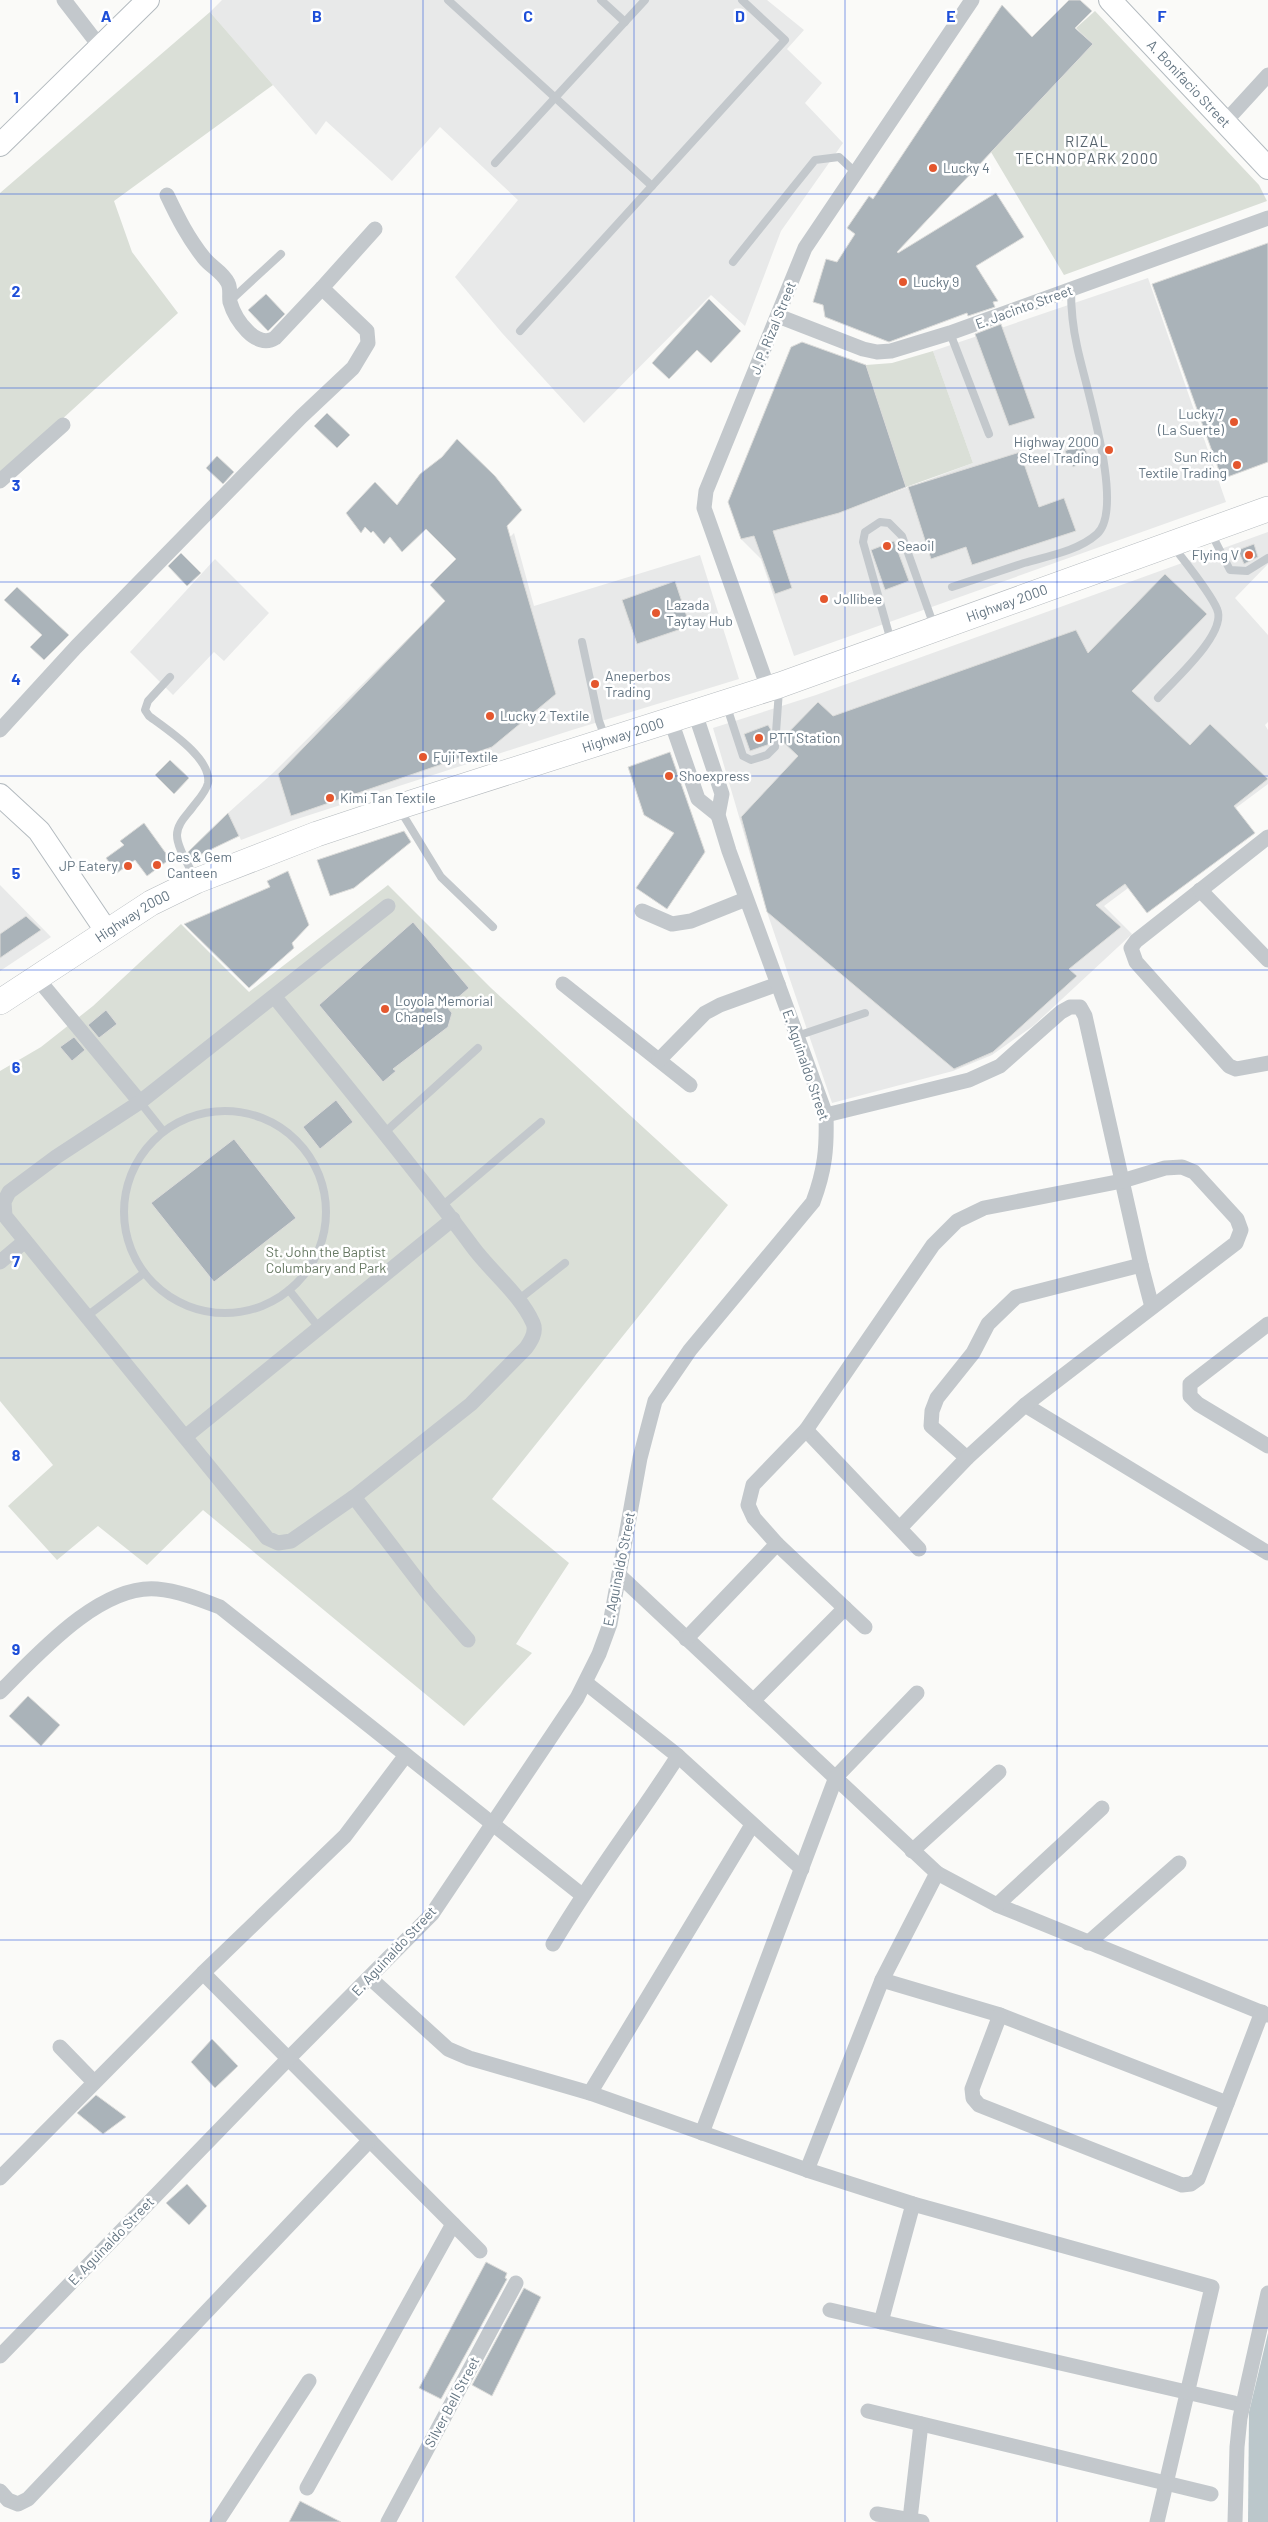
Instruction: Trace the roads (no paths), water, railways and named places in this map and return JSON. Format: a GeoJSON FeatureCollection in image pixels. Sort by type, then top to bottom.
{"type":"FeatureCollection","features":[{"type":"Feature","properties":{"kind":"main road","name":"Highway 2000"},"geometry":{"type":"LineString","coordinates":[[0,1002],[151,904],[196,881],[318,834],[398,807],[695,714],[774,687],[1268,509]]}},
{"type":"Feature","properties":{"kind":"street"},"geometry":{"type":"LineString","coordinates":[[64,0],[101,48]]}},
{"type":"Feature","properties":{"kind":"street"},"geometry":{"type":"LineString","coordinates":[[0,144],[101,48],[148,0]]}},
{"type":"Feature","properties":{"kind":"street","name":"J. P. Rizal Street"},"geometry":{"type":"LineString","coordinates":[[774,687],[704,508],[706,491],[805,248],[854,172],[972,0]]}},
{"type":"Feature","properties":{"kind":"street","name":"A. Bonifacio Street"},"geometry":{"type":"LineString","coordinates":[[1110,0],[1268,168]]}},
{"type":"Feature","properties":{"kind":"street"},"geometry":{"type":"LineString","coordinates":[[1224,122],[1268,75]]}},
{"type":"Feature","properties":{"kind":"street"},"geometry":{"type":"LineString","coordinates":[[168,195],[185,234],[229,284],[230,301],[238,318],[253,336],[266,341],[275,338],[375,230]]}},
{"type":"Feature","properties":{"kind":"street","name":"E. Jacinto Street"},"geometry":{"type":"LineString","coordinates":[[778,316],[877,352],[891,351],[950,333],[1268,218]]}},
{"type":"Feature","properties":{"kind":"street"},"geometry":{"type":"LineString","coordinates":[[0,730],[76,647],[301,417],[353,368],[362,356],[368,343],[367,331],[322,288]]}},
{"type":"Feature","properties":{"kind":"street"},"geometry":{"type":"LineString","coordinates":[[0,481],[63,425]]}},
{"type":"Feature","properties":{"kind":"street","name":"E. Aguinaldo Street"},"geometry":{"type":"LineString","coordinates":[[0,2356],[289,2058],[432,1914],[493,1825],[586,1682],[610,1624],[640,1458],[655,1400],[690,1350],[813,1202],[822,1176],[828,1148],[826,1115],[746,899],[718,815],[722,794],[695,714]]}},
{"type":"Feature","properties":{"kind":"street"},"geometry":{"type":"LineString","coordinates":[[671,721],[698,799],[718,815]]}},
{"type":"Feature","properties":{"kind":"street"},"geometry":{"type":"LineString","coordinates":[[0,795],[39,831],[107,932]]}},
{"type":"Feature","properties":{"kind":"street"},"geometry":{"type":"LineString","coordinates":[[1268,837],[1136,941],[1131,948],[1136,962],[1229,1066],[1236,1069],[1268,1063]]}},
{"type":"Feature","properties":{"kind":"street"},"geometry":{"type":"LineString","coordinates":[[1200,890],[1268,960]]}},
{"type":"Feature","properties":{"kind":"street"},"geometry":{"type":"LineString","coordinates":[[642,911],[672,924],[692,921],[746,899]]}},
{"type":"Feature","properties":{"kind":"street"},"geometry":{"type":"LineString","coordinates":[[274,996],[383,1134],[442,1205],[473,1248],[518,1300],[534,1325],[533,1338],[526,1348],[471,1404],[354,1497],[291,1541],[278,1543],[267,1538],[25,1241],[5,1216],[4,1202],[9,1192],[56,1157],[140,1102],[274,996],[388,906]]}},
{"type":"Feature","properties":{"kind":"street"},"geometry":{"type":"LineString","coordinates":[[37,978],[140,1102]]}},
{"type":"Feature","properties":{"kind":"street"},"geometry":{"type":"LineString","coordinates":[[563,984],[690,1086]]}},
{"type":"Feature","properties":{"kind":"street"},"geometry":{"type":"LineString","coordinates":[[659,1060],[705,1013],[720,1005],[778,984]]}},
{"type":"Feature","properties":{"kind":"street"},"geometry":{"type":"LineString","coordinates":[[826,1115],[969,1080],[1000,1066],[1061,1012],[1070,1007],[1080,1007],[1085,1016],[1141,1266],[1152,1307]]}},
{"type":"Feature","properties":{"kind":"street"},"geometry":{"type":"LineString","coordinates":[[865,1627],[777,1544],[754,1518],[748,1505],[752,1485],[806,1430],[934,1245],[957,1221],[984,1208],[1122,1180],[1165,1168],[1182,1167],[1194,1172],[1237,1219],[1241,1230],[1236,1243],[1025,1405],[967,1458],[900,1528]]}},
{"type":"Feature","properties":{"kind":"street"},"geometry":{"type":"LineString","coordinates":[[186,1437],[452,1219]]}},
{"type":"Feature","properties":{"kind":"street"},"geometry":{"type":"LineString","coordinates":[[0,1262],[25,1241]]}},
{"type":"Feature","properties":{"kind":"street"},"geometry":{"type":"LineString","coordinates":[[967,1458],[931,1426],[932,1411],[937,1398],[973,1353],[988,1324],[1016,1297],[1141,1266]]}},
{"type":"Feature","properties":{"kind":"street"},"geometry":{"type":"LineString","coordinates":[[1268,1324],[1190,1384],[1190,1396],[1198,1404],[1268,1446]]}},
{"type":"Feature","properties":{"kind":"street"},"geometry":{"type":"LineString","coordinates":[[1025,1405],[1268,1552]]}},
{"type":"Feature","properties":{"kind":"street"},"geometry":{"type":"LineString","coordinates":[[806,1430],[920,1549]]}},
{"type":"Feature","properties":{"kind":"street"},"geometry":{"type":"LineString","coordinates":[[354,1497],[429,1595],[468,1640]]}},
{"type":"Feature","properties":{"kind":"street"},"geometry":{"type":"LineString","coordinates":[[686,1639],[777,1544]]}},
{"type":"Feature","properties":{"kind":"street"},"geometry":{"type":"LineString","coordinates":[[619,1575],[836,1776],[937,1873],[997,1905],[1265,2014],[1227,2103],[1198,2179],[1191,2184],[1182,2185],[979,2105],[974,2098],[972,2089],[1000,2015]]}},
{"type":"Feature","properties":{"kind":"street"},"geometry":{"type":"LineString","coordinates":[[0,1692],[42,1650],[96,1607],[123,1594],[155,1589],[187,1595],[220,1607],[582,1895]]}},
{"type":"Feature","properties":{"kind":"street"},"geometry":{"type":"LineString","coordinates":[[753,1701],[845,1608]]}},
{"type":"Feature","properties":{"kind":"street"},"geometry":{"type":"LineString","coordinates":[[586,1682],[678,1756],[802,1869]]}},
{"type":"Feature","properties":{"kind":"street"},"geometry":{"type":"LineString","coordinates":[[702,2133],[836,1776],[917,1693]]}},
{"type":"Feature","properties":{"kind":"street"},"geometry":{"type":"LineString","coordinates":[[0,2178],[203,1973],[344,1836],[406,1755]]}},
{"type":"Feature","properties":{"kind":"street"},"geometry":{"type":"LineString","coordinates":[[553,1944],[582,1895],[644,1808],[678,1756]]}},
{"type":"Feature","properties":{"kind":"street"},"geometry":{"type":"LineString","coordinates":[[912,1850],[999,1772]]}},
{"type":"Feature","properties":{"kind":"street"},"geometry":{"type":"LineString","coordinates":[[997,1905],[1102,1808]]}},
{"type":"Feature","properties":{"kind":"street"},"geometry":{"type":"LineString","coordinates":[[590,2093],[752,1825]]}},
{"type":"Feature","properties":{"kind":"street"},"geometry":{"type":"LineString","coordinates":[[1088,1943],[1180,1863]]}},
{"type":"Feature","properties":{"kind":"street"},"geometry":{"type":"LineString","coordinates":[[807,2170],[882,1980],[937,1873]]}},
{"type":"Feature","properties":{"kind":"street"},"geometry":{"type":"LineString","coordinates":[[203,1973],[480,2251]]}},
{"type":"Feature","properties":{"kind":"street"},"geometry":{"type":"LineString","coordinates":[[370,1978],[448,2048],[469,2058],[590,2093],[807,2170],[913,2204],[1212,2287],[1157,2522]]}},
{"type":"Feature","properties":{"kind":"street"},"geometry":{"type":"LineString","coordinates":[[882,1980],[1000,2015],[1227,2103]]}},
{"type":"Feature","properties":{"kind":"street"},"geometry":{"type":"LineString","coordinates":[[60,2047],[94,2082]]}},
{"type":"Feature","properties":{"kind":"street"},"geometry":{"type":"LineString","coordinates":[[0,2491],[8,2500],[18,2504],[28,2499],[370,2140]]}},
{"type":"Feature","properties":{"kind":"street"},"geometry":{"type":"LineString","coordinates":[[881,2322],[913,2204]]}},
{"type":"Feature","properties":{"kind":"street"},"geometry":{"type":"LineString","coordinates":[[306,2488],[453,2224]]}},
{"type":"Feature","properties":{"kind":"street","name":"Silver Bell Street"},"geometry":{"type":"LineString","coordinates":[[388,2522],[516,2283]]}},
{"type":"Feature","properties":{"kind":"street"},"geometry":{"type":"LineString","coordinates":[[1235,2522],[1237,2446],[1240,2418],[1268,2293]]}},
{"type":"Feature","properties":{"kind":"street"},"geometry":{"type":"LineString","coordinates":[[830,2310],[1234,2403]]}},
{"type":"Feature","properties":{"kind":"street"},"geometry":{"type":"LineString","coordinates":[[217,2522],[309,2381]]}},
{"type":"Feature","properties":{"kind":"street"},"geometry":{"type":"LineString","coordinates":[[868,2411],[1211,2494]]}},
{"type":"Feature","properties":{"kind":"street"},"geometry":{"type":"LineString","coordinates":[[877,2514],[916,2521],[921,2424]]}},
{"type":"Feature","properties":{"kind":"lane"},"geometry":{"type":"LineString","coordinates":[[448,0],[652,186]]}},
{"type":"Feature","properties":{"kind":"lane"},"geometry":{"type":"LineString","coordinates":[[601,0],[625,22]]}},
{"type":"Feature","properties":{"kind":"lane"},"geometry":{"type":"LineString","coordinates":[[496,163],[555,96],[646,0]]}},
{"type":"Feature","properties":{"kind":"lane"},"geometry":{"type":"LineString","coordinates":[[520,331],[785,40],[742,0]]}},
{"type":"Feature","properties":{"kind":"lane"},"geometry":{"type":"LineString","coordinates":[[733,262],[815,160],[839,157],[854,172]]}},
{"type":"Feature","properties":{"kind":"lane"},"geometry":{"type":"LineString","coordinates":[[230,301],[280,254]]}},
{"type":"Feature","properties":{"kind":"lane"},"geometry":{"type":"LineString","coordinates":[[952,586],[1067,550],[1091,539],[1103,527],[1107,504],[1106,471],[1100,436],[1076,345],[1070,290]]}},
{"type":"Feature","properties":{"kind":"lane"},"geometry":{"type":"LineString","coordinates":[[950,333],[989,434]]}},
{"type":"Feature","properties":{"kind":"lane"},"geometry":{"type":"LineString","coordinates":[[892,645],[863,542],[865,532],[880,522],[889,523],[902,536],[935,630]]}},
{"type":"Feature","properties":{"kind":"lane"},"geometry":{"type":"LineString","coordinates":[[1210,531],[1230,570],[1247,571],[1268,558]]}},
{"type":"Feature","properties":{"kind":"lane"},"geometry":{"type":"LineString","coordinates":[[1158,698],[1212,637],[1219,624],[1218,610],[1172,544]]}},
{"type":"Feature","properties":{"kind":"lane"},"geometry":{"type":"LineString","coordinates":[[582,642],[599,720],[607,741]]}},
{"type":"Feature","properties":{"kind":"lane"},"geometry":{"type":"LineString","coordinates":[[170,678],[148,701],[145,710],[149,716],[194,752],[207,769],[209,780],[206,789],[180,823],[177,832],[177,841],[196,881]]}},
{"type":"Feature","properties":{"kind":"lane"},"geometry":{"type":"LineString","coordinates":[[726,702],[743,756],[751,760],[766,755],[775,747],[774,687]]}},
{"type":"Feature","properties":{"kind":"lane"},"geometry":{"type":"LineString","coordinates":[[398,807],[440,877],[493,927]]}},
{"type":"Feature","properties":{"kind":"lane"},"geometry":{"type":"LineString","coordinates":[[797,1036],[865,1013]]}},
{"type":"Feature","properties":{"kind":"lane"},"geometry":{"type":"LineString","coordinates":[[383,1134],[478,1048]]}},
{"type":"Feature","properties":{"kind":"lane"},"geometry":{"type":"LineString","coordinates":[[140,1102],[163,1131]]}},
{"type":"Feature","properties":{"kind":"lane"},"geometry":{"type":"LineString","coordinates":[[225,1110],[258,1116],[280,1127],[299,1142],[318,1170],[326,1202],[326,1219],[319,1251],[302,1278],[289,1290],[261,1306],[237,1312],[213,1312],[182,1303],[155,1285],[144,1273],[135,1259],[126,1237],[123,1214],[124,1198],[127,1182],[141,1154],[163,1131],[192,1116],[225,1110]]}},
{"type":"Feature","properties":{"kind":"lane"},"geometry":{"type":"LineString","coordinates":[[442,1205],[541,1122]]}},
{"type":"Feature","properties":{"kind":"lane"},"geometry":{"type":"LineString","coordinates":[[518,1300],[565,1263]]}},
{"type":"Feature","properties":{"kind":"lane"},"geometry":{"type":"LineString","coordinates":[[86,1316],[144,1273]]}},
{"type":"Feature","properties":{"kind":"lane"},"geometry":{"type":"LineString","coordinates":[[289,1290],[320,1329]]}},
{"type":"Feature","properties":{"kind":"place","name":"Lucky 4"},"geometry":{"type":"Point","coordinates":[933,168]}},
{"type":"Feature","properties":{"kind":"place","name":"Lucky 9"},"geometry":{"type":"Point","coordinates":[903,282]}},
{"type":"Feature","properties":{"kind":"place","name":"Lucky 7 (La Suerte)"},"geometry":{"type":"Point","coordinates":[1234,422]}},
{"type":"Feature","properties":{"kind":"place","name":"Highway 2000 Steel Trading"},"geometry":{"type":"Point","coordinates":[1109,450]}},
{"type":"Feature","properties":{"kind":"place","name":"Sun Rich Textile Trading"},"geometry":{"type":"Point","coordinates":[1237,465]}},
{"type":"Feature","properties":{"kind":"place","name":"Seaoil"},"geometry":{"type":"Point","coordinates":[887,546]}},
{"type":"Feature","properties":{"kind":"place","name":"Flying V"},"geometry":{"type":"Point","coordinates":[1249,555]}},
{"type":"Feature","properties":{"kind":"place","name":"Jollibee"},"geometry":{"type":"Point","coordinates":[824,599]}},
{"type":"Feature","properties":{"kind":"place","name":"Lazada Taytay Hub"},"geometry":{"type":"Point","coordinates":[656,613]}},
{"type":"Feature","properties":{"kind":"place","name":"Aneperbos Trading"},"geometry":{"type":"Point","coordinates":[595,684]}},
{"type":"Feature","properties":{"kind":"place","name":"Lucky 2 Textile"},"geometry":{"type":"Point","coordinates":[490,716]}},
{"type":"Feature","properties":{"kind":"place","name":"PTT Station"},"geometry":{"type":"Point","coordinates":[759,738]}},
{"type":"Feature","properties":{"kind":"place","name":"Fuji Textile"},"geometry":{"type":"Point","coordinates":[423,757]}},
{"type":"Feature","properties":{"kind":"place","name":"Shoexpress"},"geometry":{"type":"Point","coordinates":[669,776]}},
{"type":"Feature","properties":{"kind":"place","name":"Kimi Tan Textile"},"geometry":{"type":"Point","coordinates":[330,798]}},
{"type":"Feature","properties":{"kind":"place","name":"Ces & Gem Canteen"},"geometry":{"type":"Point","coordinates":[157,865]}},
{"type":"Feature","properties":{"kind":"place","name":"JP Eatery"},"geometry":{"type":"Point","coordinates":[128,866]}},
{"type":"Feature","properties":{"kind":"place","name":"Loyola Memorial Chapels"},"geometry":{"type":"Point","coordinates":[385,1009]}},
{"type":"Feature","properties":{"kind":"district","name":"RIZAL TECHNOPARK 2000"},"geometry":{"type":"Point","coordinates":[1087,150]}},
{"type":"Feature","properties":{"kind":"park label","name":"St. John the Baptist Columbary and Park"},"geometry":{"type":"Point","coordinates":[326,1260]}}]}
